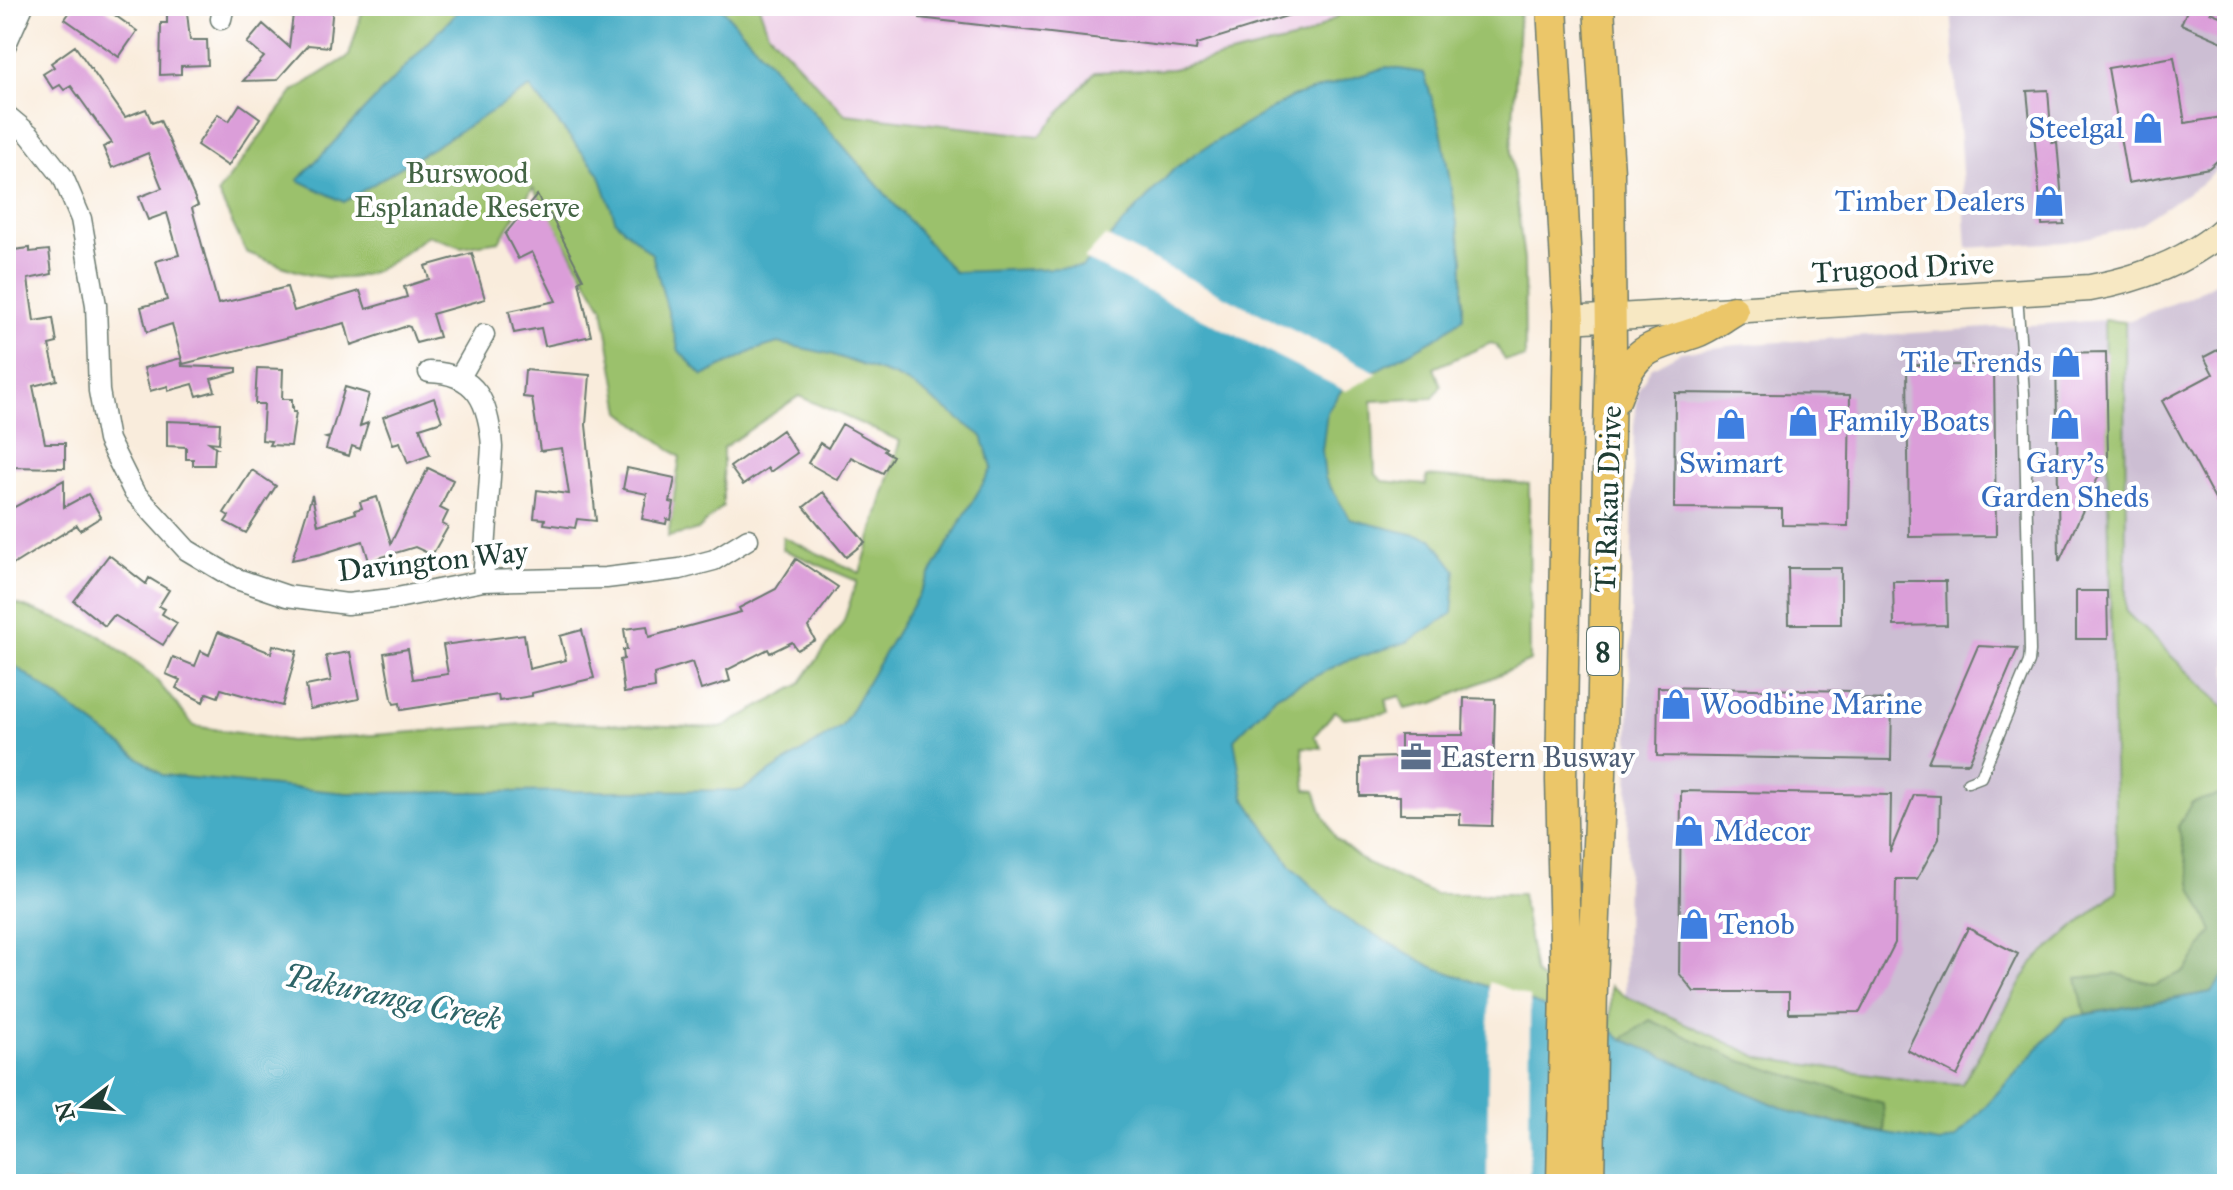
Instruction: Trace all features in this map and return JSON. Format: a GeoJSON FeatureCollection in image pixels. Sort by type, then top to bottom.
{"type":"FeatureCollection","features":[{"type":"Feature","properties":{"kind":"main road","name":"Ti Rakau Drive"},"geometry":{"type":"LineString","coordinates":[[1552,6],[1569,320],[1561,780],[1579,985],[1589,1184]]}},
{"type":"Feature","properties":{"kind":"main road","name":"Ti Rakau Drive"},"geometry":{"type":"LineString","coordinates":[[1562,1184],[1600,788],[1611,317],[1609,172],[1599,6]]}},
{"type":"Feature","properties":{"kind":"main road","name":"Trugood Drive"},"geometry":{"type":"LineString","coordinates":[[1569,320],[2090,288],[2152,272],[2203,245],[2227,227]]}},
{"type":"Feature","properties":{"kind":"main road"},"geometry":{"type":"LineString","coordinates":[[1610,417],[1626,371],[1641,354],[1666,341],[1697,332],[1733,311]]}},
{"type":"Feature","properties":{"kind":"street"},"geometry":{"type":"LineString","coordinates":[[6,44],[23,6]]}},
{"type":"Feature","properties":{"kind":"street","name":"Davington Way"},"geometry":{"type":"LineString","coordinates":[[6,115],[30,135],[63,177],[81,219],[96,305],[99,391],[108,440],[134,492],[187,550],[234,578],[287,596],[347,604],[392,599],[483,581],[606,578],[680,569],[714,560],[748,539]]}},
{"type":"Feature","properties":{"kind":"street"},"geometry":{"type":"LineString","coordinates":[[460,377],[484,335]]}},
{"type":"Feature","properties":{"kind":"street"},"geometry":{"type":"LineString","coordinates":[[429,372],[445,372],[460,377],[479,394],[491,428],[483,581]]}},
{"type":"Feature","properties":{"kind":"lane"},"geometry":{"type":"LineString","coordinates":[[1968,782],[1981,777],[2029,662],[2024,393],[2017,293]]}},
{"type":"Feature","properties":{"kind":"shaded area"},"geometry":{"type":"Polygon","coordinates":[[[759,6],[1353,6],[1305,37],[1172,69],[1095,72],[1040,136],[845,114],[768,32],[759,6]]]}},
{"type":"Feature","properties":{"kind":"shaded area"},"geometry":{"type":"Polygon","coordinates":[[[1951,6],[2227,6],[2227,158],[2204,182],[2141,223],[2065,242],[1967,248],[1951,6]]]}},
{"type":"Feature","properties":{"kind":"shaded area"},"geometry":{"type":"Polygon","coordinates":[[[2227,276],[2227,710],[2126,612],[2125,322],[2191,296],[2227,276]]]}},
{"type":"Feature","properties":{"kind":"shaded area"},"geometry":{"type":"Polygon","coordinates":[[[2104,320],[2117,891],[2033,962],[1962,1084],[1925,1082],[1761,1058],[1625,996],[1634,425],[1639,388],[1651,368],[1681,352],[1737,345],[2104,320]]]}},
{"type":"Feature","properties":{"kind":"green space","name":"Burswood Esplanade Reserve"},"geometry":{"type":"Polygon","coordinates":[[[364,6],[759,6],[768,32],[845,114],[1040,136],[1095,72],[1172,69],[1305,37],[1353,6],[1520,6],[1511,153],[1524,261],[1525,358],[1505,360],[1496,345],[1491,343],[1434,368],[1441,386],[1433,398],[1372,401],[1375,473],[1382,481],[1426,485],[1427,476],[1529,484],[1530,661],[1434,703],[1405,709],[1400,696],[1386,700],[1389,713],[1344,718],[1335,711],[1314,736],[1322,748],[1302,747],[1306,790],[1315,791],[1336,839],[1367,864],[1434,894],[1522,894],[1535,974],[1548,985],[1548,1008],[1610,1030],[1611,986],[1625,996],[1761,1058],[1925,1082],[1962,1084],[2033,962],[2117,891],[2104,320],[2125,322],[2126,612],[2227,710],[2227,1184],[6,894],[6,600],[100,635],[153,676],[194,726],[290,741],[553,722],[721,728],[799,685],[843,623],[857,581],[782,549],[783,537],[860,573],[900,441],[799,396],[723,448],[723,506],[698,530],[668,537],[680,457],[621,412],[603,308],[533,188],[499,241],[461,247],[428,235],[388,264],[359,276],[326,278],[309,275],[246,252],[218,193],[294,91],[349,56],[364,6]]]}},
{"type":"Feature","properties":{"kind":"green space"},"geometry":{"type":"Polygon","coordinates":[[[2227,793],[2227,971],[2212,992],[2085,1014],[2077,978],[2116,974],[2156,984],[2185,971],[2213,931],[2193,891],[2178,826],[2192,802],[2227,793]]]}},
{"type":"Feature","properties":{"kind":"green space"},"geometry":{"type":"Polygon","coordinates":[[[1650,1020],[1738,1060],[1883,1103],[1885,1133],[1794,1113],[1622,1039],[1650,1020]]]}},
{"type":"Feature","properties":{"kind":"water","name":"Pakuranga Creek"},"geometry":{"type":"Polygon","coordinates":[[[463,6],[720,6],[954,272],[1082,267],[1174,169],[1292,97],[1387,67],[1424,73],[1441,129],[1463,258],[1463,318],[1438,337],[1343,388],[1327,412],[1322,451],[1325,478],[1350,519],[1432,539],[1456,570],[1452,614],[1407,642],[1346,661],[1277,695],[1234,739],[1244,797],[1292,867],[1345,918],[1433,967],[1610,1030],[1622,1039],[1794,1113],[1864,1130],[1940,1143],[1956,1138],[2066,1018],[2212,992],[2227,971],[2227,1184],[6,1184],[6,659],[162,775],[347,793],[742,790],[842,726],[992,468],[982,436],[917,388],[896,377],[830,354],[778,343],[755,350],[703,376],[679,351],[652,254],[616,222],[599,173],[530,88],[344,202],[298,180],[463,6]]]}},
{"type":"Feature","properties":{"kind":"pier"},"geometry":{"type":"Polygon","coordinates":[[[1105,236],[1378,373],[1346,391],[1084,259],[1105,236]]]}},
{"type":"Feature","properties":{"kind":"pier"},"geometry":{"type":"Polygon","coordinates":[[[1489,982],[1530,997],[1529,1184],[1487,1184],[1489,982]]]}},
{"type":"Feature","properties":{"kind":"building"},"geometry":{"type":"Polygon","coordinates":[[[74,6],[102,6],[137,31],[119,57],[65,19],[74,6]]]}},
{"type":"Feature","properties":{"kind":"building"},"geometry":{"type":"Polygon","coordinates":[[[294,6],[333,6],[329,47],[308,45],[277,80],[243,81],[264,57],[247,43],[263,24],[289,47],[294,6]]]}},
{"type":"Feature","properties":{"kind":"building"},"geometry":{"type":"Polygon","coordinates":[[[921,6],[1305,6],[1306,10],[1197,44],[1196,50],[920,18],[921,6]]]}},
{"type":"Feature","properties":{"kind":"building"},"geometry":{"type":"Polygon","coordinates":[[[2189,6],[2213,6],[2210,12],[2227,19],[2227,44],[2181,24],[2189,6]]]}},
{"type":"Feature","properties":{"kind":"building"},"geometry":{"type":"Polygon","coordinates":[[[187,12],[190,40],[207,40],[208,65],[181,66],[181,74],[160,75],[161,23],[167,23],[167,13],[187,12]]]}},
{"type":"Feature","properties":{"kind":"building"},"geometry":{"type":"Polygon","coordinates":[[[75,46],[125,117],[146,109],[152,123],[160,120],[198,205],[192,208],[218,304],[287,287],[294,311],[360,291],[366,309],[407,297],[404,287],[429,279],[425,266],[472,253],[485,299],[432,314],[439,337],[416,343],[407,326],[351,345],[345,323],[183,364],[172,324],[147,332],[141,307],[167,300],[156,261],[179,255],[167,213],[148,220],[139,197],[162,188],[148,153],[112,168],[103,147],[112,143],[71,86],[64,90],[60,85],[53,89],[43,74],[54,67],[51,63],[75,46]]]}},
{"type":"Feature","properties":{"kind":"building"},"geometry":{"type":"Polygon","coordinates":[[[2174,57],[2185,123],[2222,117],[2227,152],[2209,168],[2128,183],[2108,68],[2174,57]]]}},
{"type":"Feature","properties":{"kind":"building"},"geometry":{"type":"Polygon","coordinates":[[[2048,90],[2052,143],[2057,142],[2064,224],[2042,225],[2033,120],[2030,121],[2027,91],[2048,90]]]}},
{"type":"Feature","properties":{"kind":"building"},"geometry":{"type":"Polygon","coordinates":[[[240,104],[260,118],[228,166],[197,145],[218,114],[229,121],[240,104]]]}},
{"type":"Feature","properties":{"kind":"building"},"geometry":{"type":"Polygon","coordinates":[[[537,195],[583,279],[579,281],[591,336],[545,346],[541,328],[514,333],[509,311],[556,301],[532,252],[518,259],[505,234],[537,195]]]}},
{"type":"Feature","properties":{"kind":"building"},"geometry":{"type":"Polygon","coordinates":[[[30,248],[30,252],[49,250],[52,274],[28,279],[34,321],[53,318],[57,343],[49,345],[57,380],[33,386],[45,443],[65,443],[65,468],[8,467],[6,391],[10,390],[6,373],[6,251],[30,248]]]}},
{"type":"Feature","properties":{"kind":"building"},"geometry":{"type":"Polygon","coordinates":[[[2227,345],[2227,522],[2162,401],[2213,374],[2204,357],[2227,345]]]}},
{"type":"Feature","properties":{"kind":"building"},"geometry":{"type":"Polygon","coordinates":[[[2106,352],[2108,456],[2059,562],[2056,353],[2106,352]]]}},
{"type":"Feature","properties":{"kind":"building"},"geometry":{"type":"Polygon","coordinates":[[[181,358],[182,366],[237,368],[237,372],[211,379],[215,391],[197,396],[193,384],[168,391],[168,386],[150,391],[144,368],[181,358]]]}},
{"type":"Feature","properties":{"kind":"building"},"geometry":{"type":"Polygon","coordinates":[[[1907,365],[1994,365],[1996,536],[1909,537],[1907,365]]]}},
{"type":"Feature","properties":{"kind":"building"},"geometry":{"type":"Polygon","coordinates":[[[257,368],[283,369],[282,399],[292,399],[293,412],[296,412],[291,446],[269,445],[271,441],[262,440],[264,404],[255,404],[257,368]]]}},
{"type":"Feature","properties":{"kind":"building"},"geometry":{"type":"Polygon","coordinates":[[[525,370],[590,375],[586,425],[596,521],[577,519],[575,528],[544,524],[545,519],[534,518],[537,490],[569,494],[562,448],[540,451],[532,398],[523,397],[525,370]]]}},
{"type":"Feature","properties":{"kind":"building"},"geometry":{"type":"Polygon","coordinates":[[[345,387],[369,394],[360,426],[368,423],[360,449],[352,446],[349,456],[326,449],[329,439],[326,438],[330,437],[345,387]]]}},
{"type":"Feature","properties":{"kind":"building"},"geometry":{"type":"Polygon","coordinates":[[[1675,393],[1850,395],[1848,526],[1782,525],[1782,509],[1674,508],[1675,393]]]}},
{"type":"Feature","properties":{"kind":"building"},"geometry":{"type":"Polygon","coordinates":[[[434,398],[442,421],[420,428],[430,455],[408,463],[400,442],[393,444],[383,417],[434,398]]]}},
{"type":"Feature","properties":{"kind":"building"},"geometry":{"type":"Polygon","coordinates":[[[167,421],[220,423],[219,443],[209,442],[217,448],[214,465],[193,465],[193,459],[186,459],[186,447],[167,446],[167,421]]]}},
{"type":"Feature","properties":{"kind":"building"},"geometry":{"type":"Polygon","coordinates":[[[842,424],[893,456],[883,473],[851,457],[838,480],[808,463],[820,443],[828,448],[842,424]]]}},
{"type":"Feature","properties":{"kind":"building"},"geometry":{"type":"Polygon","coordinates":[[[782,430],[797,453],[770,472],[768,468],[743,485],[730,467],[782,430]]]}},
{"type":"Feature","properties":{"kind":"building"},"geometry":{"type":"Polygon","coordinates":[[[428,468],[453,480],[440,508],[448,512],[442,524],[448,527],[432,555],[415,547],[369,561],[363,541],[292,560],[312,495],[318,525],[356,513],[355,510],[362,508],[360,502],[377,497],[391,543],[428,468]]]}},
{"type":"Feature","properties":{"kind":"building"},"geometry":{"type":"Polygon","coordinates":[[[627,468],[675,478],[670,502],[674,503],[671,520],[667,519],[666,524],[642,519],[647,494],[623,489],[627,468]]]}},
{"type":"Feature","properties":{"kind":"building"},"geometry":{"type":"Polygon","coordinates":[[[252,470],[276,486],[246,533],[225,522],[229,516],[224,513],[252,470]]]}},
{"type":"Feature","properties":{"kind":"building"},"geometry":{"type":"Polygon","coordinates":[[[64,480],[64,507],[88,494],[101,517],[80,530],[77,525],[6,569],[6,501],[11,509],[64,480]]]}},
{"type":"Feature","properties":{"kind":"building"},"geometry":{"type":"Polygon","coordinates":[[[823,492],[865,542],[846,557],[804,507],[823,492]]]}},
{"type":"Feature","properties":{"kind":"building"},"geometry":{"type":"Polygon","coordinates":[[[109,555],[146,584],[149,578],[169,590],[159,606],[165,609],[162,614],[177,623],[163,645],[114,615],[105,626],[74,601],[109,555]]]}},
{"type":"Feature","properties":{"kind":"building"},"geometry":{"type":"Polygon","coordinates":[[[796,559],[838,587],[808,627],[815,640],[797,650],[792,642],[770,653],[768,649],[727,670],[730,681],[701,690],[692,662],[654,674],[655,688],[624,693],[620,660],[624,659],[623,650],[627,650],[624,629],[647,626],[649,637],[741,612],[739,608],[776,589],[796,559]]]}},
{"type":"Feature","properties":{"kind":"building"},"geometry":{"type":"Polygon","coordinates":[[[1788,568],[1841,568],[1841,624],[1789,624],[1788,568]]]}},
{"type":"Feature","properties":{"kind":"building"},"geometry":{"type":"Polygon","coordinates":[[[1893,581],[1946,581],[1947,625],[1894,626],[1893,581]]]}},
{"type":"Feature","properties":{"kind":"building"},"geometry":{"type":"Polygon","coordinates":[[[2076,591],[2107,591],[2108,639],[2076,639],[2076,591]]]}},
{"type":"Feature","properties":{"kind":"building"},"geometry":{"type":"Polygon","coordinates":[[[582,630],[594,678],[532,693],[532,696],[499,701],[498,695],[401,710],[400,703],[394,704],[392,699],[384,653],[408,649],[413,679],[448,674],[443,645],[524,634],[529,669],[566,660],[560,636],[582,630]]]}},
{"type":"Feature","properties":{"kind":"building"},"geometry":{"type":"Polygon","coordinates":[[[218,632],[271,653],[273,645],[297,651],[282,706],[221,689],[218,697],[207,693],[203,702],[176,688],[180,680],[166,674],[173,657],[195,666],[201,651],[209,655],[218,632]]]}},
{"type":"Feature","properties":{"kind":"building"},"geometry":{"type":"Polygon","coordinates":[[[1978,646],[2018,648],[1969,763],[1928,762],[1978,646]]]}},
{"type":"Feature","properties":{"kind":"building"},"geometry":{"type":"Polygon","coordinates":[[[350,652],[359,699],[310,709],[306,686],[331,681],[326,656],[350,652]]]}},
{"type":"Feature","properties":{"kind":"building"},"geometry":{"type":"Polygon","coordinates":[[[1658,687],[1852,691],[1852,699],[1892,700],[1891,760],[1657,756],[1658,687]]]}},
{"type":"Feature","properties":{"kind":"building"},"geometry":{"type":"Polygon","coordinates":[[[1464,698],[1495,699],[1492,826],[1460,825],[1460,814],[1400,814],[1400,796],[1360,796],[1360,758],[1400,757],[1400,735],[1463,735],[1464,698]]]}},
{"type":"Feature","properties":{"kind":"building"},"geometry":{"type":"Polygon","coordinates":[[[1681,791],[1891,795],[1890,852],[1914,795],[1940,796],[1939,839],[1917,879],[1896,879],[1895,943],[1860,1012],[1789,1013],[1789,992],[1694,992],[1679,973],[1681,791]]]}},
{"type":"Feature","properties":{"kind":"building"},"geometry":{"type":"Polygon","coordinates":[[[1968,928],[2018,954],[1957,1076],[1907,1050],[1968,928]]]}},
{"type":"Feature","properties":{"kind":"place","name":"Steelgal"},"geometry":{"type":"Point","coordinates":[2148,128]}},
{"type":"Feature","properties":{"kind":"place","name":"Timber Dealers"},"geometry":{"type":"Point","coordinates":[2049,201]}},
{"type":"Feature","properties":{"kind":"place","name":"Tile Trends"},"geometry":{"type":"Point","coordinates":[2066,362]}},
{"type":"Feature","properties":{"kind":"place","name":"Family Boats"},"geometry":{"type":"Point","coordinates":[1803,421]}},
{"type":"Feature","properties":{"kind":"place","name":"Swimart"},"geometry":{"type":"Point","coordinates":[1731,424]}},
{"type":"Feature","properties":{"kind":"place","name":"Gary's Garden Sheds"},"geometry":{"type":"Point","coordinates":[2065,424]}},
{"type":"Feature","properties":{"kind":"place","name":"Woodbine Marine"},"geometry":{"type":"Point","coordinates":[1676,704]}},
{"type":"Feature","properties":{"kind":"place","name":"Eastern Busway"},"geometry":{"type":"Point","coordinates":[1416,757]}},
{"type":"Feature","properties":{"kind":"place","name":"Mdecor"},"geometry":{"type":"Point","coordinates":[1689,831]}},
{"type":"Feature","properties":{"kind":"place","name":"Tenob"},"geometry":{"type":"Point","coordinates":[1694,924]}}]}
